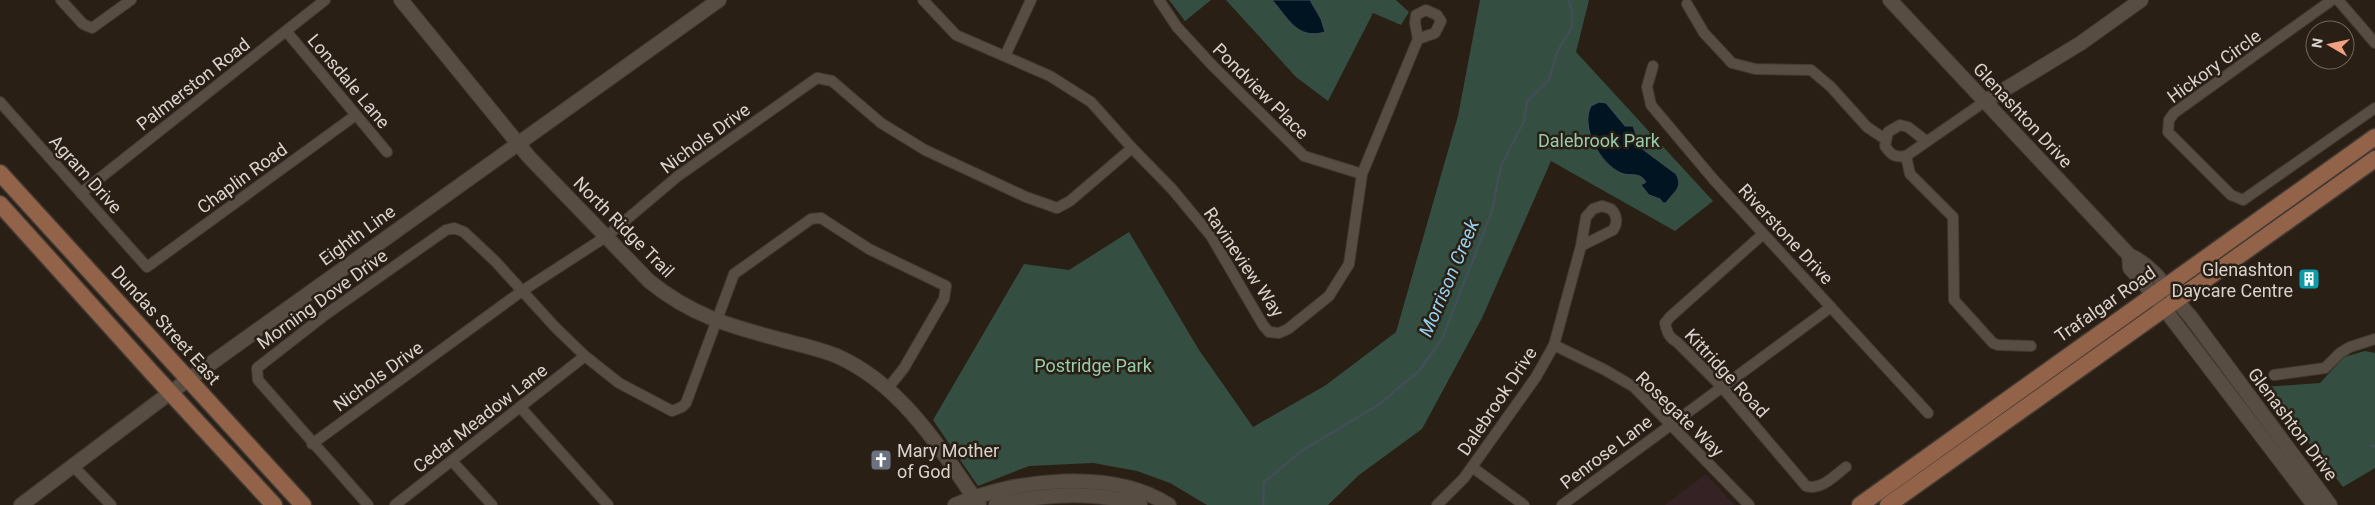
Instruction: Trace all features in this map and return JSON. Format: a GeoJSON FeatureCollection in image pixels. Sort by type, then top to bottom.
{"type":"FeatureCollection","features":[{"type":"Feature","properties":{"kind":"main road","name":"Trafalgar Road"},"geometry":{"type":"LineString","coordinates":[[1860,505],[2375,137]]}},
{"type":"Feature","properties":{"kind":"main road","name":"Trafalgar Road"},"geometry":{"type":"LineString","coordinates":[[1888,505],[2375,159]]}},
{"type":"Feature","properties":{"kind":"main road","name":"Dundas Street East"},"geometry":{"type":"LineString","coordinates":[[0,173],[303,505]]}},
{"type":"Feature","properties":{"kind":"main road"},"geometry":{"type":"LineString","coordinates":[[0,204],[147,368],[274,505]]}},
{"type":"Feature","properties":{"kind":"street"},"geometry":{"type":"LineString","coordinates":[[61,0],[83,24],[92,28],[131,0]]}},
{"type":"Feature","properties":{"kind":"street","name":"Palmerston Road"},"geometry":{"type":"LineString","coordinates":[[81,193],[325,0]]}},
{"type":"Feature","properties":{"kind":"street","name":"North Ridge Trail"},"geometry":{"type":"LineString","coordinates":[[401,0],[517,143],[649,281],[666,294],[700,314],[836,356],[888,388],[914,415],[976,501]]}},
{"type":"Feature","properties":{"kind":"street","name":"Eighth Line"},"geometry":{"type":"LineString","coordinates":[[20,505],[171,392],[190,381],[517,143],[719,0]]}},
{"type":"Feature","properties":{"kind":"street","name":"Ravineview Way"},"geometry":{"type":"LineString","coordinates":[[923,0],[956,35],[1050,76],[1091,102],[1132,148],[1172,188],[1210,236],[1263,325],[1269,332],[1279,333],[1288,329],[1329,296],[1349,264],[1362,174],[1418,39],[1415,23],[1416,15],[1426,10],[1431,11]]}},
{"type":"Feature","properties":{"kind":"street"},"geometry":{"type":"LineString","coordinates":[[1005,56],[1031,0]]}},
{"type":"Feature","properties":{"kind":"street","name":"Pondview Place"},"geometry":{"type":"LineString","coordinates":[[1159,0],[1177,27],[1206,59],[1304,156],[1362,174]]}},
{"type":"Feature","properties":{"kind":"street"},"geometry":{"type":"LineString","coordinates":[[1418,39],[1435,33],[1441,21],[1431,11],[1429,0]]}},
{"type":"Feature","properties":{"kind":"street","name":"Glenashton Drive"},"geometry":{"type":"LineString","coordinates":[[1890,0],[2129,255],[2140,260],[2159,290],[2314,505]]}},
{"type":"Feature","properties":{"kind":"street"},"geometry":{"type":"LineString","coordinates":[[1926,140],[1908,126],[1900,125],[1888,132],[1885,146],[1891,154],[1898,157],[1906,156],[1915,151],[1926,140],[2081,43],[2141,0]]}},
{"type":"Feature","properties":{"kind":"street","name":"Hickory Circle"},"geometry":{"type":"LineString","coordinates":[[2332,0],[2174,113],[2169,120],[2168,132],[2231,195],[2243,200],[2375,108]]}},
{"type":"Feature","properties":{"kind":"street"},"geometry":{"type":"LineString","coordinates":[[2338,0],[2375,43]]}},
{"type":"Feature","properties":{"kind":"street"},"geometry":{"type":"LineString","coordinates":[[1687,4],[1704,33],[1732,63],[1755,68],[1811,70],[1831,87],[1867,127],[1885,140]]}},
{"type":"Feature","properties":{"kind":"street","name":"Lonsdale Lane"},"geometry":{"type":"LineString","coordinates":[[286,31],[388,152]]}},
{"type":"Feature","properties":{"kind":"street","name":"Riverstone Drive"},"geometry":{"type":"LineString","coordinates":[[1653,66],[1646,87],[1651,105],[1714,180],[1928,412]]}},
{"type":"Feature","properties":{"kind":"street","name":"Nichols Drive"},"geometry":{"type":"LineString","coordinates":[[312,444],[522,291],[607,236],[678,176],[817,78],[832,81],[881,123],[925,150],[1026,198],[1057,208],[1070,201],[1132,148]]}},
{"type":"Feature","properties":{"kind":"street","name":"Agram Drive"},"geometry":{"type":"LineString","coordinates":[[0,102],[147,267]]}},
{"type":"Feature","properties":{"kind":"street","name":"Chaplin Road"},"geometry":{"type":"LineString","coordinates":[[147,267],[356,114]]}},
{"type":"Feature","properties":{"kind":"street"},"geometry":{"type":"LineString","coordinates":[[1906,156],[1910,174],[1953,217],[1954,293],[1958,306],[1998,346],[2031,346]]}},
{"type":"Feature","properties":{"kind":"street"},"geometry":{"type":"LineString","coordinates":[[522,291],[585,356],[619,383],[667,410],[677,410],[686,403],[718,321],[731,280],[736,272],[811,218],[821,218],[869,249],[946,286],[944,300],[904,368],[888,388]]}},
{"type":"Feature","properties":{"kind":"street","name":"Morning Dove Drive"},"geometry":{"type":"LineString","coordinates":[[368,505],[312,444],[258,380],[256,374],[258,365],[325,315],[446,230],[452,228],[464,232],[495,261],[522,291]]}},
{"type":"Feature","properties":{"kind":"street","name":"Kittridge Road"},"geometry":{"type":"LineString","coordinates":[[1763,234],[1665,323],[1666,331],[1671,339],[1677,342],[1721,386],[1806,486],[1812,488],[1819,487],[1846,467]]}},
{"type":"Feature","properties":{"kind":"street","name":"Dalebrook Drive"},"geometry":{"type":"LineString","coordinates":[[1437,505],[1472,467],[1536,377],[1554,345],[1580,246]]}},
{"type":"Feature","properties":{"kind":"street","name":"Glenashton Drive"},"geometry":{"type":"LineString","coordinates":[[2169,304],[2329,505]]}},
{"type":"Feature","properties":{"kind":"street","name":"Penrose Lane"},"geometry":{"type":"LineString","coordinates":[[1562,505],[1669,424],[1830,307]]}},
{"type":"Feature","properties":{"kind":"street"},"geometry":{"type":"LineString","coordinates":[[2274,375],[2325,368],[2340,353],[2375,338]]}},
{"type":"Feature","properties":{"kind":"street","name":"Rosegate Way"},"geometry":{"type":"LineString","coordinates":[[1554,345],[1605,370],[1634,387],[1749,505]]}},
{"type":"Feature","properties":{"kind":"street","name":"Cedar Meadow Lane"},"geometry":{"type":"LineString","coordinates":[[395,505],[585,356]]}},
{"type":"Feature","properties":{"kind":"street"},"geometry":{"type":"LineString","coordinates":[[521,408],[608,505]]}},
{"type":"Feature","properties":{"kind":"street"},"geometry":{"type":"LineString","coordinates":[[452,460],[492,505]]}},
{"type":"Feature","properties":{"kind":"street"},"geometry":{"type":"LineString","coordinates":[[73,466],[111,505]]}},
{"type":"Feature","properties":{"kind":"street"},"geometry":{"type":"LineString","coordinates":[[1472,467],[1524,505]]}},
{"type":"Feature","properties":{"kind":"street"},"geometry":{"type":"LineString","coordinates":[[954,505],[976,501],[1039,483],[1071,481],[1132,490],[1169,505]]}},
{"type":"Feature","properties":{"kind":"street"},"geometry":{"type":"LineString","coordinates":[[996,505],[1039,497],[1067,496],[1140,505]]}},
{"type":"Feature","properties":{"kind":"shaded area"},"geometry":{"type":"Polygon","coordinates":[[[1706,474],[1734,505],[1665,505],[1706,474]]]}},
{"type":"Feature","properties":{"kind":"green space"},"geometry":{"type":"Polygon","coordinates":[[[1169,0],[1211,0],[1185,21],[1169,0]]]}},
{"type":"Feature","properties":{"kind":"green space"},"geometry":{"type":"Polygon","coordinates":[[[1226,0],[1396,0],[1409,12],[1401,25],[1373,13],[1328,101],[1296,77],[1226,0]]]}},
{"type":"Feature","properties":{"kind":"green space"},"geometry":{"type":"Polygon","coordinates":[[[1480,0],[1589,0],[1576,52],[1713,201],[1675,231],[1551,161],[1482,318],[1422,429],[1359,475],[1328,505],[1207,505],[1170,483],[1137,471],[1093,463],[1029,466],[978,486],[933,420],[1024,264],[1069,270],[1129,232],[1199,350],[1253,427],[1326,385],[1396,332],[1458,116],[1480,0]]]}},
{"type":"Feature","properties":{"kind":"green space"},"geometry":{"type":"Polygon","coordinates":[[[2365,351],[2375,353],[2375,468],[2343,487],[2265,387],[2320,383],[2344,357],[2365,351]]]}},
{"type":"Feature","properties":{"kind":"water"},"geometry":{"type":"Polygon","coordinates":[[[1272,0],[1310,0],[1321,19],[1325,32],[1315,34],[1300,30],[1289,21],[1272,0]]]}},
{"type":"Feature","properties":{"kind":"water"},"geometry":{"type":"Polygon","coordinates":[[[1599,102],[1606,103],[1625,126],[1633,126],[1641,148],[1676,174],[1679,183],[1677,190],[1666,203],[1649,195],[1641,185],[1646,182],[1641,177],[1621,173],[1606,162],[1599,153],[1590,134],[1588,115],[1591,106],[1599,102]]]}},
{"type":"Feature","properties":{"kind":"waterway","name":"Morrison Creek"},"geometry":{"type":"LineString","coordinates":[[1263,505],[1264,482],[1303,450],[1378,405],[1419,371],[1442,339],[1492,211],[1501,166],[1524,121],[1527,101],[1549,80],[1557,52],[1572,27],[1572,10],[1568,0]]}},
{"type":"Feature","properties":{"kind":"place","name":"Glenashton Daycare Centre"},"geometry":{"type":"Point","coordinates":[2309,279]}},
{"type":"Feature","properties":{"kind":"place","name":"Mary Mother of God"},"geometry":{"type":"Point","coordinates":[881,460]}},
{"type":"Feature","properties":{"kind":"park label","name":"Dalebrook Park"},"geometry":{"type":"Point","coordinates":[1599,140]}},
{"type":"Feature","properties":{"kind":"park label","name":"Postridge Park"},"geometry":{"type":"Point","coordinates":[1093,365]}}]}
